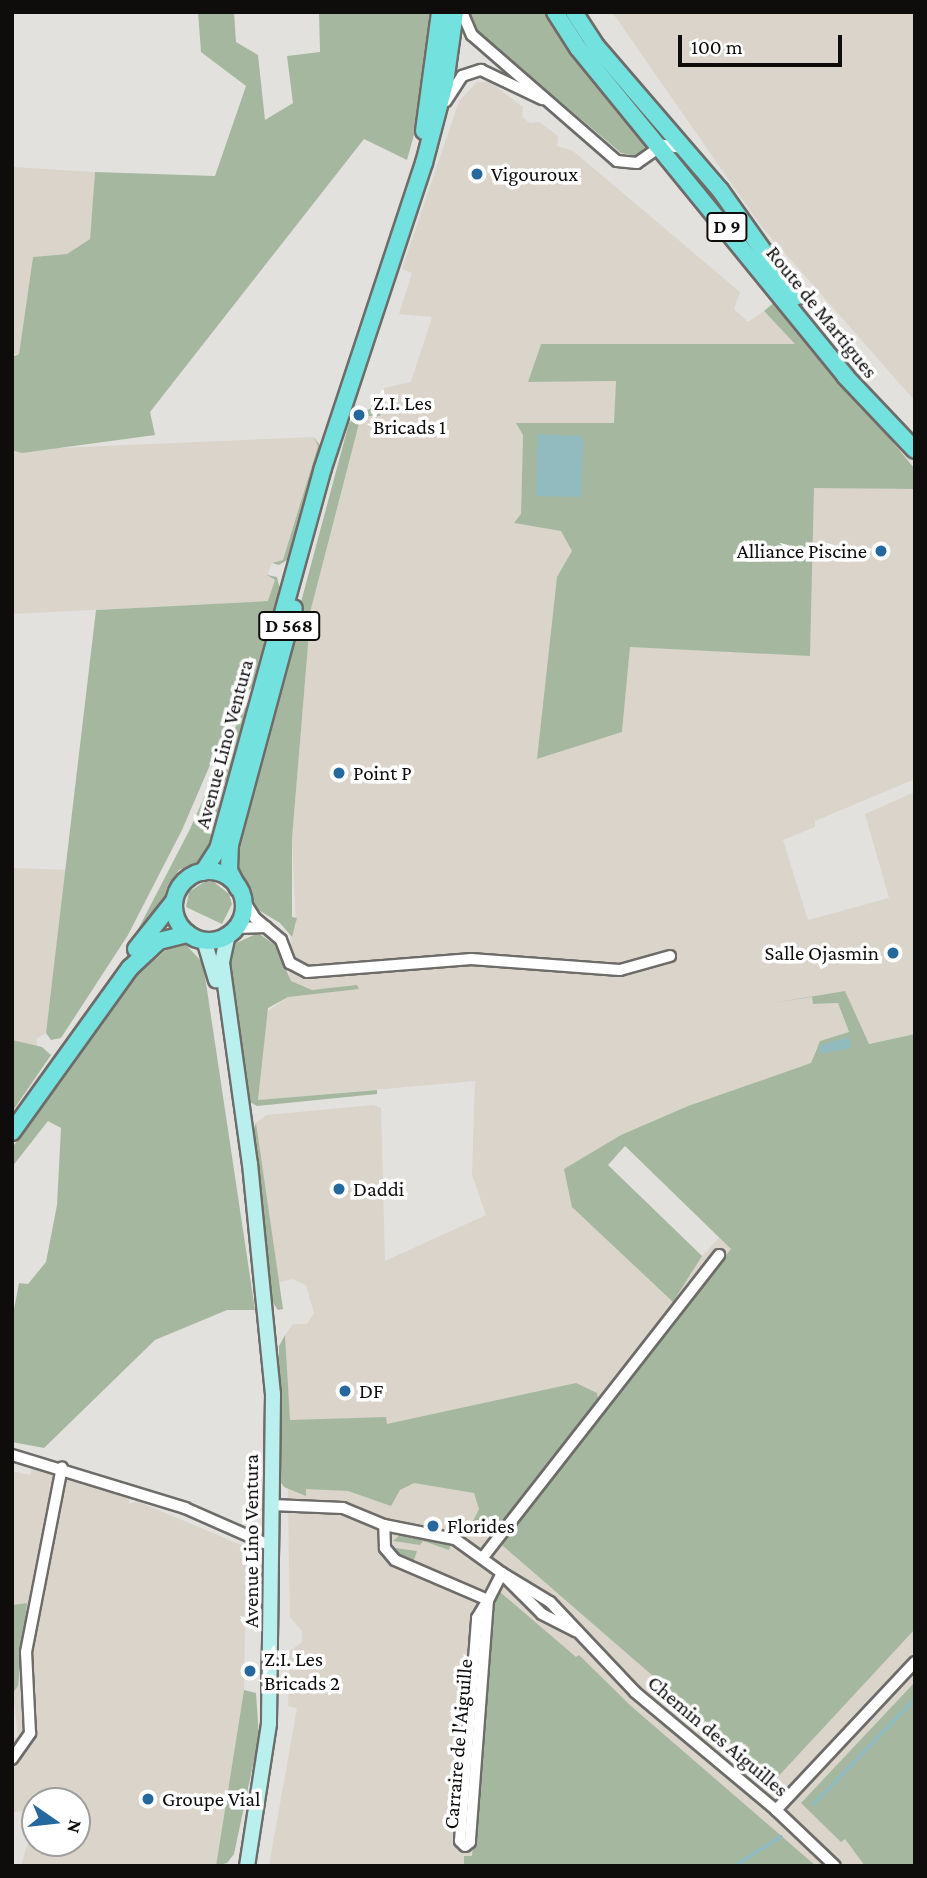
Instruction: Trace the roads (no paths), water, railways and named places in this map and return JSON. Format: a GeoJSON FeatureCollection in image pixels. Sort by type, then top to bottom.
{"type":"FeatureCollection","features":[{"type":"Feature","properties":{"kind":"main road","name":"D 568"},"geometry":{"type":"LineString","coordinates":[[386,275],[418,161],[440,12]]}},
{"type":"Feature","properties":{"kind":"main road","name":"D 568"},"geometry":{"type":"LineString","coordinates":[[336,432],[437,120],[455,12]]}},
{"type":"Feature","properties":{"kind":"main road","name":"Route de Martigues"},"geometry":{"type":"LineString","coordinates":[[555,12],[578,48],[846,377],[909,444]]}},
{"type":"Feature","properties":{"kind":"main road","name":"Route de Martigues"},"geometry":{"type":"LineString","coordinates":[[574,12],[596,46],[688,152],[909,444]]}},
{"type":"Feature","properties":{"kind":"main road","name":"Avenue Lino Ventura"},"geometry":{"type":"LineString","coordinates":[[203,872],[218,849],[290,577],[336,432]]}},
{"type":"Feature","properties":{"kind":"main road","name":"Avenue Lino Ventura"},"geometry":{"type":"LineString","coordinates":[[241,893],[229,870],[230,845],[336,432]]}},
{"type":"Feature","properties":{"kind":"main road"},"geometry":{"type":"LineString","coordinates":[[12,1132],[79,1036],[128,957],[162,921],[186,879],[203,872],[220,873],[241,893],[232,931],[196,937],[166,937],[145,952],[79,1036]]}},
{"type":"Feature","properties":{"kind":"main road"},"geometry":{"type":"LineString","coordinates":[[174,900],[178,922],[196,937]]}},
{"type":"Feature","properties":{"kind":"main road","name":"Avenue Lino Ventura"},"geometry":{"type":"LineString","coordinates":[[232,931],[222,963],[273,1394],[269,1724],[247,1866]]}},
{"type":"Feature","properties":{"kind":"main road","name":"Avenue Lino Ventura"},"geometry":{"type":"LineString","coordinates":[[196,937],[215,971],[253,1216]]}},
{"type":"Feature","properties":{"kind":"street"},"geometry":{"type":"LineString","coordinates":[[462,12],[472,35],[532,82],[542,99],[621,162],[637,163],[660,146],[674,145],[688,152]]}},
{"type":"Feature","properties":{"kind":"street"},"geometry":{"type":"LineString","coordinates":[[437,120],[456,83],[473,71],[489,72],[525,94],[542,99]]}},
{"type":"Feature","properties":{"kind":"street"},"geometry":{"type":"LineString","coordinates":[[241,893],[267,927],[281,940],[292,965],[313,973],[471,959],[620,970],[670,956]]}},
{"type":"Feature","properties":{"kind":"street"},"geometry":{"type":"LineString","coordinates":[[232,931],[267,927]]}},
{"type":"Feature","properties":{"kind":"street"},"geometry":{"type":"LineString","coordinates":[[484,1556],[719,1255]]}},
{"type":"Feature","properties":{"kind":"street"},"geometry":{"type":"LineString","coordinates":[[12,1455],[62,1467],[185,1508],[271,1546]]}},
{"type":"Feature","properties":{"kind":"street"},"geometry":{"type":"LineString","coordinates":[[12,1759],[30,1733],[26,1652],[62,1467]]}},
{"type":"Feature","properties":{"kind":"street"},"geometry":{"type":"LineString","coordinates":[[272,1505],[343,1508],[384,1525],[443,1535],[484,1556],[502,1573]]}},
{"type":"Feature","properties":{"kind":"street"},"geometry":{"type":"LineString","coordinates":[[384,1525],[385,1548],[395,1560],[488,1600]]}},
{"type":"Feature","properties":{"kind":"street","name":"Carraire de l'Aiguille"},"geometry":{"type":"LineString","coordinates":[[488,1600],[470,1842],[465,1846],[460,1842],[477,1619],[502,1573]]}},
{"type":"Feature","properties":{"kind":"street","name":"Chemin des Aiguilles"},"geometry":{"type":"LineString","coordinates":[[502,1573],[544,1597],[635,1692],[776,1810],[835,1866]]}},
{"type":"Feature","properties":{"kind":"street"},"geometry":{"type":"LineString","coordinates":[[776,1810],[915,1662]]}},
{"type":"Feature","properties":{"kind":"water"},"geometry":{"type":"Polygon","coordinates":[[[538,434],[583,436],[581,497],[536,496],[538,434]]]}},
{"type":"Feature","properties":{"kind":"water"},"geometry":{"type":"Polygon","coordinates":[[[849,1037],[851,1048],[820,1054],[820,1045],[849,1037]]]}},
{"type":"Feature","properties":{"kind":"waterway"},"geometry":{"type":"LineString","coordinates":[[814,1804],[915,1699]]}},
{"type":"Feature","properties":{"kind":"waterway"},"geometry":{"type":"LineString","coordinates":[[735,1866],[781,1837]]}},
{"type":"Feature","properties":{"kind":"place","name":"Vigouroux"},"geometry":{"type":"Point","coordinates":[477,174]}},
{"type":"Feature","properties":{"kind":"place","name":"Z.I. Les Bricads 1"},"geometry":{"type":"Point","coordinates":[359,415]}},
{"type":"Feature","properties":{"kind":"place","name":"Alliance Piscine"},"geometry":{"type":"Point","coordinates":[881,551]}},
{"type":"Feature","properties":{"kind":"place","name":"Point P"},"geometry":{"type":"Point","coordinates":[339,773]}},
{"type":"Feature","properties":{"kind":"place","name":"Salle Ojasmin"},"geometry":{"type":"Point","coordinates":[893,953]}},
{"type":"Feature","properties":{"kind":"place","name":"Daddi"},"geometry":{"type":"Point","coordinates":[339,1189]}},
{"type":"Feature","properties":{"kind":"place","name":"DF"},"geometry":{"type":"Point","coordinates":[345,1391]}},
{"type":"Feature","properties":{"kind":"place","name":"Florides"},"geometry":{"type":"Point","coordinates":[433,1526]}},
{"type":"Feature","properties":{"kind":"place","name":"Z.I. Les Bricads 2"},"geometry":{"type":"Point","coordinates":[250,1671]}},
{"type":"Feature","properties":{"kind":"place","name":"Groupe Vial"},"geometry":{"type":"Point","coordinates":[148,1799]}}]}
